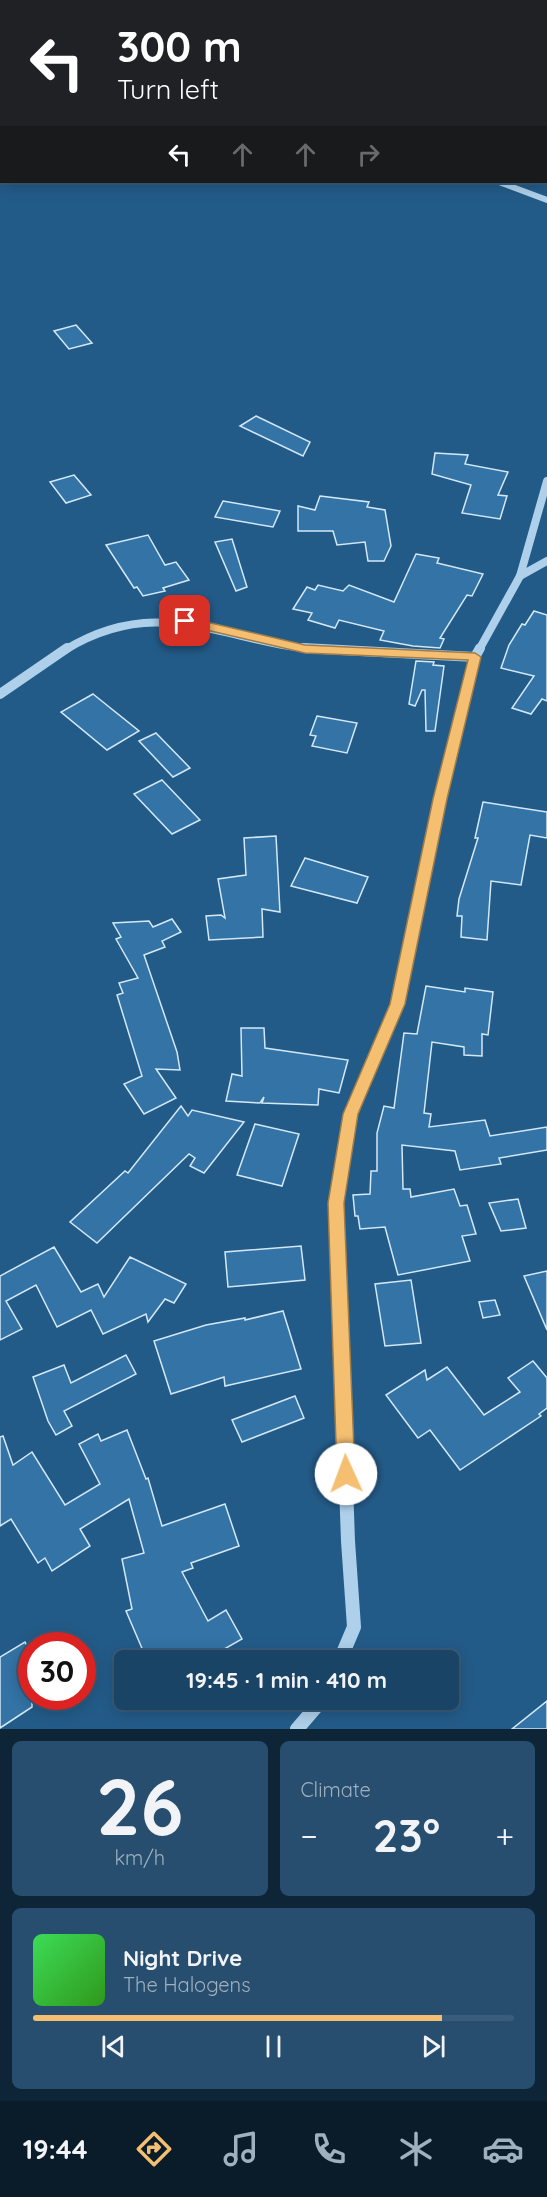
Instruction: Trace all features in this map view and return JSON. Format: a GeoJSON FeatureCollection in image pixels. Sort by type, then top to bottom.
{"type":"FeatureCollection","features":[{"type":"Feature","properties":{"kind":"street"},"geometry":{"type":"LineString","coordinates":[[502,183],[547,200]]}},
{"type":"Feature","properties":{"kind":"street"},"geometry":{"type":"LineString","coordinates":[[344,1650],[354,1627],[348,1541],[336,1203],[351,1114],[397,1004],[440,799],[475,657],[520,576],[547,481]]}},
{"type":"Feature","properties":{"kind":"street"},"geometry":{"type":"LineString","coordinates":[[520,576],[547,561]]}},
{"type":"Feature","properties":{"kind":"street"},"geometry":{"type":"LineString","coordinates":[[0,694],[92,636],[117,626],[144,622],[185,621],[305,649],[475,657]]}},
{"type":"Feature","properties":{"kind":"street"},"geometry":{"type":"LineString","coordinates":[[297,1729],[313,1710]]}},
{"type":"Feature","properties":{"kind":"building"},"geometry":{"type":"Polygon","coordinates":[[[76,325],[92,343],[69,349],[54,331],[76,325]]]}},
{"type":"Feature","properties":{"kind":"building"},"geometry":{"type":"Polygon","coordinates":[[[256,416],[310,442],[303,456],[240,426],[256,416]]]}},
{"type":"Feature","properties":{"kind":"building"},"geometry":{"type":"Polygon","coordinates":[[[435,453],[468,455],[465,464],[508,472],[498,495],[507,496],[500,519],[462,513],[471,485],[432,474],[435,453]]]}},
{"type":"Feature","properties":{"kind":"building"},"geometry":{"type":"Polygon","coordinates":[[[74,475],[91,495],[66,503],[50,482],[74,475]]]}},
{"type":"Feature","properties":{"kind":"building"},"geometry":{"type":"Polygon","coordinates":[[[320,496],[369,502],[367,507],[385,510],[391,546],[384,561],[368,561],[365,542],[337,545],[333,531],[298,531],[298,506],[315,510],[320,496]]]}},
{"type":"Feature","properties":{"kind":"building"},"geometry":{"type":"Polygon","coordinates":[[[223,501],[280,511],[273,527],[215,517],[223,501]]]}},
{"type":"Feature","properties":{"kind":"building"},"geometry":{"type":"Polygon","coordinates":[[[148,535],[165,565],[176,562],[189,580],[163,588],[165,591],[143,596],[137,587],[134,588],[106,545],[148,535]]]}},
{"type":"Feature","properties":{"kind":"building"},"geometry":{"type":"Polygon","coordinates":[[[232,539],[247,587],[236,591],[215,542],[232,539]]]}},
{"type":"Feature","properties":{"kind":"building"},"geometry":{"type":"Polygon","coordinates":[[[416,554],[439,558],[437,563],[483,574],[472,596],[467,595],[440,638],[444,639],[440,648],[380,640],[384,631],[339,620],[335,628],[308,620],[312,613],[293,609],[307,587],[315,590],[318,585],[343,591],[349,585],[394,602],[416,554]]]}},
{"type":"Feature","properties":{"kind":"building"},"geometry":{"type":"Polygon","coordinates":[[[534,611],[547,615],[547,701],[542,699],[531,714],[512,708],[534,676],[501,668],[509,645],[522,624],[525,625],[534,611]]]}},
{"type":"Feature","properties":{"kind":"building"},"geometry":{"type":"Polygon","coordinates":[[[416,661],[434,662],[433,665],[444,666],[435,731],[426,731],[425,690],[422,690],[415,706],[409,704],[416,661]]]}},
{"type":"Feature","properties":{"kind":"building"},"geometry":{"type":"Polygon","coordinates":[[[93,694],[139,731],[107,750],[61,712],[93,694]]]}},
{"type":"Feature","properties":{"kind":"building"},"geometry":{"type":"Polygon","coordinates":[[[317,716],[357,723],[347,753],[312,746],[316,736],[310,735],[317,716]]]}},
{"type":"Feature","properties":{"kind":"building"},"geometry":{"type":"Polygon","coordinates":[[[156,733],[190,768],[173,777],[139,741],[156,733]]]}},
{"type":"Feature","properties":{"kind":"building"},"geometry":{"type":"Polygon","coordinates":[[[162,780],[200,820],[172,834],[134,794],[162,780]]]}},
{"type":"Feature","properties":{"kind":"building"},"geometry":{"type":"Polygon","coordinates":[[[483,802],[547,812],[547,838],[530,835],[521,885],[491,881],[487,940],[461,937],[462,916],[457,916],[459,899],[478,838],[475,838],[483,802]]]}},
{"type":"Feature","properties":{"kind":"building"},"geometry":{"type":"Polygon","coordinates":[[[276,836],[280,912],[262,909],[263,937],[209,940],[206,916],[221,915],[225,918],[218,879],[246,875],[244,838],[276,836]]]}},
{"type":"Feature","properties":{"kind":"building"},"geometry":{"type":"Polygon","coordinates":[[[305,858],[368,877],[357,903],[291,886],[305,858]]]}},
{"type":"Feature","properties":{"kind":"building"},"geometry":{"type":"Polygon","coordinates":[[[172,919],[181,932],[162,941],[165,947],[144,955],[177,1052],[180,1070],[156,1069],[176,1098],[144,1114],[124,1084],[142,1076],[117,995],[123,993],[119,983],[138,978],[116,939],[121,937],[113,923],[149,921],[153,927],[172,919]]]}},
{"type":"Feature","properties":{"kind":"building"},"geometry":{"type":"Polygon","coordinates":[[[426,986],[465,992],[465,988],[493,992],[488,1035],[482,1034],[482,1056],[464,1055],[464,1047],[432,1042],[424,1113],[431,1114],[429,1127],[485,1120],[490,1136],[547,1127],[547,1150],[499,1158],[501,1164],[460,1170],[455,1151],[402,1145],[403,1189],[410,1189],[411,1197],[454,1189],[460,1206],[467,1205],[476,1234],[462,1236],[470,1261],[398,1275],[385,1227],[360,1229],[358,1216],[355,1216],[353,1195],[370,1194],[371,1171],[377,1171],[377,1133],[384,1106],[394,1108],[404,1033],[417,1034],[426,986]]]}},
{"type":"Feature","properties":{"kind":"building"},"geometry":{"type":"Polygon","coordinates":[[[241,1028],[264,1028],[265,1048],[348,1060],[339,1093],[319,1089],[318,1105],[262,1103],[264,1097],[260,1103],[226,1101],[232,1074],[242,1076],[241,1028]]]}},
{"type":"Feature","properties":{"kind":"building"},"geometry":{"type":"Polygon","coordinates":[[[181,1106],[188,1116],[192,1110],[244,1122],[204,1173],[190,1166],[195,1158],[189,1154],[97,1243],[70,1222],[125,1171],[128,1173],[181,1106]]]}},
{"type":"Feature","properties":{"kind":"building"},"geometry":{"type":"Polygon","coordinates":[[[255,1124],[299,1134],[282,1186],[237,1175],[255,1124]]]}},
{"type":"Feature","properties":{"kind":"building"},"geometry":{"type":"Polygon","coordinates":[[[518,1199],[526,1228],[501,1231],[489,1203],[518,1199]]]}},
{"type":"Feature","properties":{"kind":"building"},"geometry":{"type":"Polygon","coordinates":[[[301,1246],[305,1280],[228,1287],[225,1252],[301,1246]]]}},
{"type":"Feature","properties":{"kind":"building"},"geometry":{"type":"Polygon","coordinates":[[[54,1247],[81,1292],[98,1284],[104,1297],[130,1257],[186,1284],[174,1303],[165,1299],[148,1322],[146,1314],[103,1334],[91,1310],[57,1327],[36,1285],[6,1301],[22,1329],[0,1340],[0,1276],[54,1247]]]}},
{"type":"Feature","properties":{"kind":"building"},"geometry":{"type":"Polygon","coordinates":[[[547,1271],[547,1330],[524,1276],[547,1271]]]}},
{"type":"Feature","properties":{"kind":"building"},"geometry":{"type":"Polygon","coordinates":[[[411,1280],[421,1343],[385,1346],[375,1284],[411,1280]]]}},
{"type":"Feature","properties":{"kind":"building"},"geometry":{"type":"Polygon","coordinates":[[[495,1300],[500,1315],[483,1318],[479,1302],[495,1300]]]}},
{"type":"Feature","properties":{"kind":"building"},"geometry":{"type":"Polygon","coordinates":[[[283,1311],[301,1369],[225,1386],[224,1377],[171,1394],[154,1341],[206,1325],[245,1318],[245,1320],[283,1311]]]}},
{"type":"Feature","properties":{"kind":"building"},"geometry":{"type":"Polygon","coordinates":[[[126,1355],[136,1374],[64,1411],[72,1426],[56,1435],[48,1421],[33,1377],[64,1365],[71,1383],[126,1355]]]}},
{"type":"Feature","properties":{"kind":"building"},"geometry":{"type":"Polygon","coordinates":[[[533,1361],[547,1378],[547,1408],[539,1414],[541,1416],[460,1470],[430,1430],[418,1438],[386,1395],[425,1370],[427,1380],[447,1367],[484,1415],[520,1392],[508,1378],[533,1361]]]}},
{"type":"Feature","properties":{"kind":"building"},"geometry":{"type":"Polygon","coordinates":[[[295,1396],[304,1418],[242,1442],[232,1420],[295,1396]]]}},
{"type":"Feature","properties":{"kind":"building"},"geometry":{"type":"Polygon","coordinates":[[[127,1430],[146,1479],[148,1478],[162,1526],[225,1504],[239,1546],[191,1563],[193,1568],[182,1572],[208,1621],[226,1610],[242,1639],[223,1650],[143,1650],[126,1611],[132,1609],[122,1559],[144,1553],[129,1499],[80,1529],[90,1546],[52,1571],[45,1558],[38,1563],[11,1519],[0,1526],[0,1437],[3,1436],[13,1465],[32,1452],[65,1505],[100,1484],[79,1444],[98,1434],[101,1441],[127,1430]]]}},
{"type":"Feature","properties":{"kind":"building"},"geometry":{"type":"Polygon","coordinates":[[[18,1646],[18,1710],[27,1710],[0,1728],[0,1657],[18,1646]]]}},
{"type":"Feature","properties":{"kind":"building"},"geometry":{"type":"Polygon","coordinates":[[[547,1701],[547,1729],[512,1729],[547,1701]]]}},
{"type":"Feature","properties":{"kind":"route"},"geometry":{"type":"LineString","coordinates":[[185,621],[305,649],[475,657],[440,799],[397,1004],[351,1114],[336,1203],[346,1474]]}}]}
